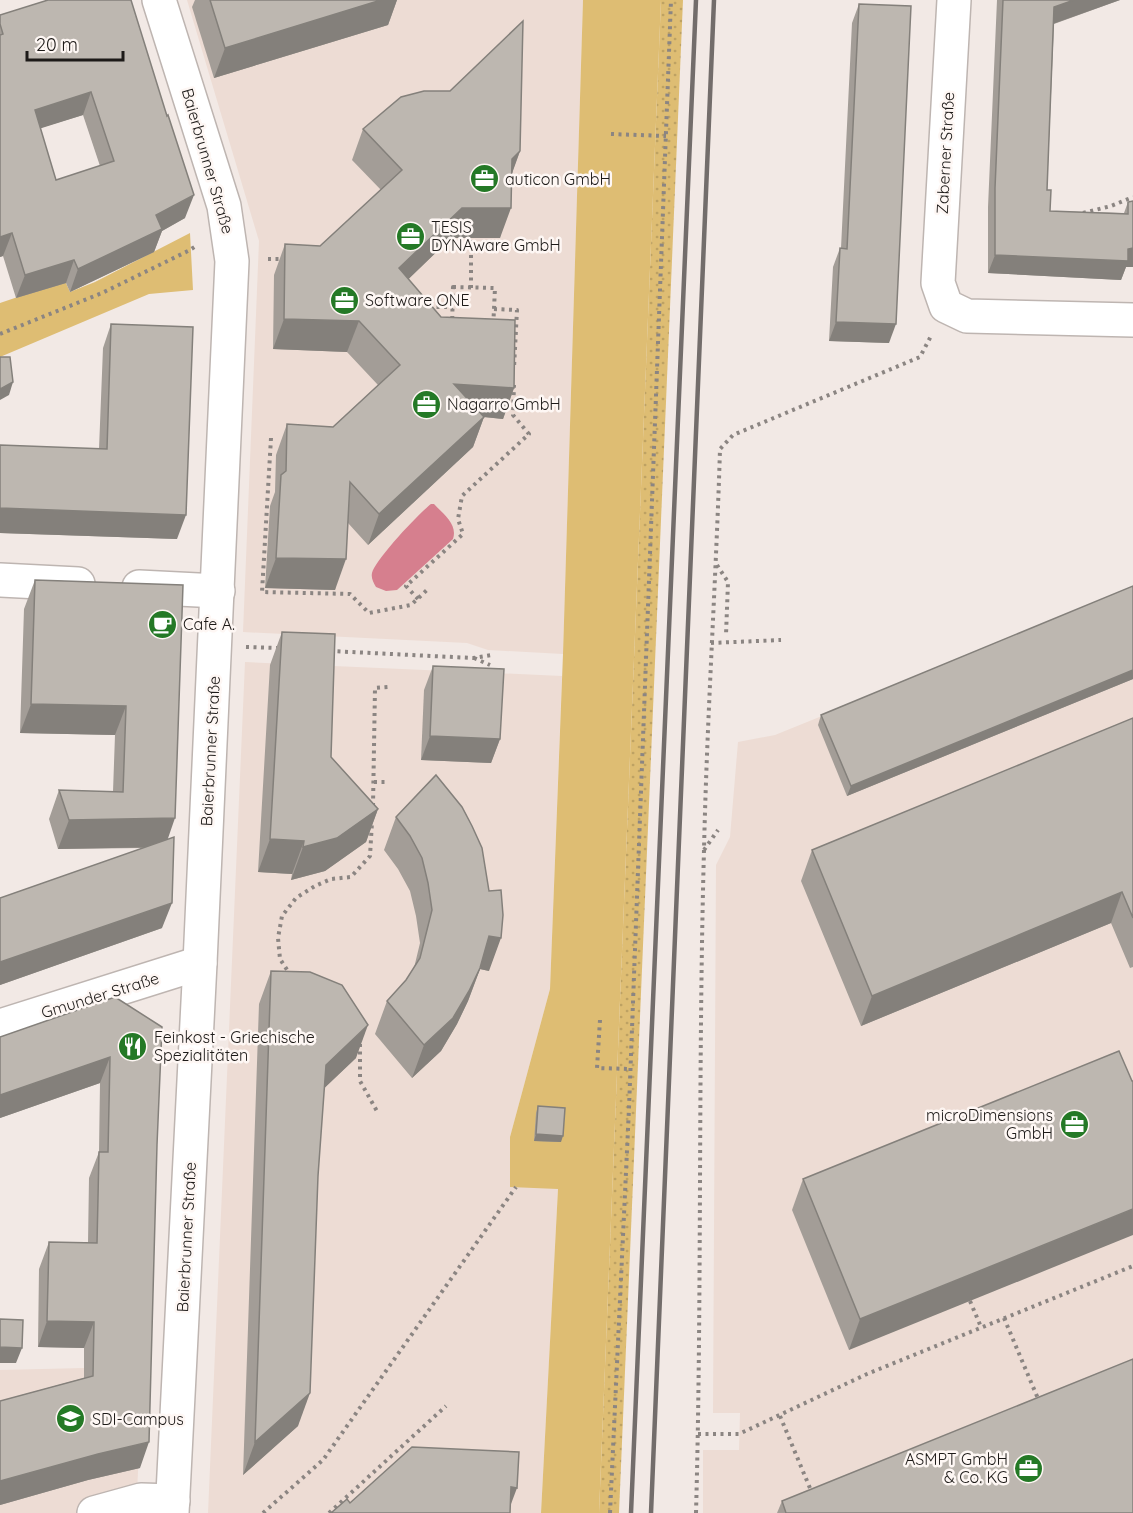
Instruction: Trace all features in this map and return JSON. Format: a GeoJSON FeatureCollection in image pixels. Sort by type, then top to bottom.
{"type":"FeatureCollection","features":[{"type":"Feature","properties":{"kind":"street","name":"Baierbrunner Straße"},"geometry":{"type":"LineString","coordinates":[[159,0],[227,221],[232,261],[218,591],[172,1507]]}},
{"type":"Feature","properties":{"kind":"street","name":"Zaberner Straße"},"geometry":{"type":"LineString","coordinates":[[946,306],[938,283],[954,0]]}},
{"type":"Feature","properties":{"kind":"street"},"geometry":{"type":"LineString","coordinates":[[946,306],[967,316],[1133,321]]}},
{"type":"Feature","properties":{"kind":"street"},"geometry":{"type":"LineString","coordinates":[[0,580],[218,591]]}},
{"type":"Feature","properties":{"kind":"street","name":"Gmunder Straße"},"geometry":{"type":"LineString","coordinates":[[0,1026],[200,963]]}},
{"type":"Feature","properties":{"kind":"street"},"geometry":{"type":"LineString","coordinates":[[94,1513],[141,1500],[172,1507]]}},
{"type":"Feature","properties":{"kind":"path"},"geometry":{"type":"LineString","coordinates":[[610,1513],[631,1069],[671,0]]}},
{"type":"Feature","properties":{"kind":"path"},"geometry":{"type":"LineString","coordinates":[[611,134],[666,136]]}},
{"type":"Feature","properties":{"kind":"path"},"geometry":{"type":"LineString","coordinates":[[1080,214],[1111,206],[1133,197]]}},
{"type":"Feature","properties":{"kind":"path"},"geometry":{"type":"LineString","coordinates":[[0,334],[145,273],[188,251],[227,221]]}},
{"type":"Feature","properties":{"kind":"path"},"geometry":{"type":"LineString","coordinates":[[471,232],[471,288]]}},
{"type":"Feature","properties":{"kind":"path"},"geometry":{"type":"LineString","coordinates":[[268,259],[290,259]]}},
{"type":"Feature","properties":{"kind":"path"},"geometry":{"type":"LineString","coordinates":[[453,287],[495,288],[493,330],[452,329],[453,307],[453,287]]}},
{"type":"Feature","properties":{"kind":"path"},"geometry":{"type":"LineString","coordinates":[[696,1513],[704,851],[720,449],[733,435],[920,357],[946,306]]}},
{"type":"Feature","properties":{"kind":"path"},"geometry":{"type":"LineString","coordinates":[[428,307],[453,307]]}},
{"type":"Feature","properties":{"kind":"path"},"geometry":{"type":"LineString","coordinates":[[494,309],[516,310],[514,369]]}},
{"type":"Feature","properties":{"kind":"path"},"geometry":{"type":"LineString","coordinates":[[418,599],[405,586],[463,534],[458,519],[462,496],[529,434],[513,416],[514,380]]}},
{"type":"Feature","properties":{"kind":"path"},"geometry":{"type":"LineString","coordinates":[[271,438],[262,592],[350,594],[369,613],[411,605],[428,589]]}},
{"type":"Feature","properties":{"kind":"path"},"geometry":{"type":"LineString","coordinates":[[717,565],[728,582],[726,635]]}},
{"type":"Feature","properties":{"kind":"path"},"geometry":{"type":"LineString","coordinates":[[711,643],[781,640]]}},
{"type":"Feature","properties":{"kind":"path"},"geometry":{"type":"LineString","coordinates":[[215,645],[285,648]]}},
{"type":"Feature","properties":{"kind":"path"},"geometry":{"type":"LineString","coordinates":[[321,650],[473,658],[492,655]]}},
{"type":"Feature","properties":{"kind":"path"},"geometry":{"type":"LineString","coordinates":[[473,658],[490,665]]}},
{"type":"Feature","properties":{"kind":"path"},"geometry":{"type":"LineString","coordinates":[[292,977],[280,959],[278,938],[282,916],[296,898],[331,879],[351,877],[370,856],[375,688],[388,687]]}},
{"type":"Feature","properties":{"kind":"path"},"geometry":{"type":"LineString","coordinates":[[374,782],[387,782]]}},
{"type":"Feature","properties":{"kind":"path"},"geometry":{"type":"LineString","coordinates":[[704,851],[718,830]]}},
{"type":"Feature","properties":{"kind":"path"},"geometry":{"type":"LineString","coordinates":[[600,1020],[597,1068],[631,1069]]}},
{"type":"Feature","properties":{"kind":"path"},"geometry":{"type":"LineString","coordinates":[[360,1038],[360,1081],[378,1113]]}},
{"type":"Feature","properties":{"kind":"path"},"geometry":{"type":"LineString","coordinates":[[263,1513],[322,1460],[516,1187]]}},
{"type":"Feature","properties":{"kind":"path"},"geometry":{"type":"LineString","coordinates":[[698,1434],[739,1434],[867,1374],[1133,1266]]}},
{"type":"Feature","properties":{"kind":"path"},"geometry":{"type":"LineString","coordinates":[[970,1301],[981,1327]]}},
{"type":"Feature","properties":{"kind":"path"},"geometry":{"type":"LineString","coordinates":[[1004,1318],[1042,1408]]}},
{"type":"Feature","properties":{"kind":"path"},"geometry":{"type":"LineString","coordinates":[[328,1513],[446,1406]]}},
{"type":"Feature","properties":{"kind":"path"},"geometry":{"type":"LineString","coordinates":[[780,1416],[815,1500]]}},
{"type":"Feature","properties":{"kind":"shaded area"},"geometry":{"type":"Polygon","coordinates":[[[187,0],[583,0],[563,654],[488,650],[467,643],[243,632],[259,241],[187,0]]]}},
{"type":"Feature","properties":{"kind":"shaded area"},"geometry":{"type":"Polygon","coordinates":[[[583,0],[661,0],[599,1513],[541,1513],[558,1189],[510,1187],[510,1137],[550,989],[563,654],[583,0]]]}},
{"type":"Feature","properties":{"kind":"shaded area"},"geometry":{"type":"Polygon","coordinates":[[[661,0],[683,0],[619,1513],[599,1513],[661,0]]]}},
{"type":"Feature","properties":{"kind":"shaded area"},"geometry":{"type":"Polygon","coordinates":[[[190,233],[193,290],[149,294],[0,357],[0,303],[65,281],[70,292],[95,282],[190,233]]]}},
{"type":"Feature","properties":{"kind":"shaded area"},"geometry":{"type":"Polygon","coordinates":[[[431,504],[434,504],[452,524],[453,539],[397,590],[386,591],[376,587],[372,577],[375,567],[398,537],[431,504]]]}},
{"type":"Feature","properties":{"kind":"shaded area"},"geometry":{"type":"Polygon","coordinates":[[[1133,590],[1133,1513],[703,1513],[703,1450],[739,1450],[740,1413],[713,1413],[716,865],[730,837],[738,742],[775,735],[1133,590]]]}},
{"type":"Feature","properties":{"kind":"shaded area"},"geometry":{"type":"Polygon","coordinates":[[[245,662],[562,676],[550,989],[510,1137],[558,1189],[541,1513],[208,1513],[245,662]]]}},
{"type":"Feature","properties":{"kind":"shaded area","name":"SDI-Campus"},"geometry":{"type":"Polygon","coordinates":[[[143,1369],[136,1513],[0,1513],[0,1370],[143,1369]]]}},
{"type":"Feature","properties":{"kind":"building"},"geometry":{"type":"Polygon","coordinates":[[[48,0],[131,0],[194,195],[156,215],[162,229],[78,269],[74,260],[25,275],[12,233],[0,237],[0,35],[3,34],[0,15],[48,0]],[[91,92],[35,110],[56,180],[114,161],[91,92]]]}},
{"type":"Feature","properties":{"kind":"building"},"geometry":{"type":"Polygon","coordinates":[[[210,0],[381,0],[225,48],[210,0]]]}},
{"type":"Feature","properties":{"kind":"building"},"geometry":{"type":"Polygon","coordinates":[[[1003,0],[1074,0],[1054,7],[1047,190],[1051,190],[1050,211],[1128,214],[1128,202],[1133,201],[1133,248],[1128,249],[1128,261],[995,255],[995,188],[1003,0]]]}},
{"type":"Feature","properties":{"kind":"building"},"geometry":{"type":"Polygon","coordinates":[[[859,4],[911,6],[896,324],[836,322],[840,248],[847,249],[859,4]]]}},
{"type":"Feature","properties":{"kind":"building"},"geometry":{"type":"Polygon","coordinates":[[[523,21],[520,151],[512,159],[511,208],[462,208],[399,268],[441,317],[515,320],[514,388],[454,384],[484,417],[379,514],[350,482],[346,559],[276,558],[281,475],[286,471],[287,424],[333,427],[400,365],[359,321],[284,319],[285,244],[320,246],[402,170],[363,129],[401,97],[424,91],[450,91],[523,21]]]}},
{"type":"Feature","properties":{"kind":"building"},"geometry":{"type":"Polygon","coordinates":[[[111,324],[193,327],[186,515],[0,508],[0,445],[107,449],[111,324]]]}},
{"type":"Feature","properties":{"kind":"building"},"geometry":{"type":"Polygon","coordinates":[[[0,357],[10,357],[13,382],[0,389],[0,357]]]}},
{"type":"Feature","properties":{"kind":"building"},"geometry":{"type":"Polygon","coordinates":[[[35,580],[183,585],[175,818],[69,820],[59,790],[123,792],[126,706],[31,704],[35,580]]]}},
{"type":"Feature","properties":{"kind":"building"},"geometry":{"type":"Polygon","coordinates":[[[1133,586],[1133,670],[851,786],[821,715],[1133,586]]]}},
{"type":"Feature","properties":{"kind":"building"},"geometry":{"type":"Polygon","coordinates":[[[282,632],[335,634],[331,757],[378,809],[337,838],[303,847],[304,841],[270,839],[282,632]]]}},
{"type":"Feature","properties":{"kind":"building"},"geometry":{"type":"Polygon","coordinates":[[[433,666],[504,669],[500,739],[430,736],[433,666]]]}},
{"type":"Feature","properties":{"kind":"building"},"geometry":{"type":"Polygon","coordinates":[[[1133,718],[1133,918],[1122,892],[872,996],[812,850],[1133,718]]]}},
{"type":"Feature","properties":{"kind":"building"},"geometry":{"type":"Polygon","coordinates":[[[436,775],[462,807],[472,826],[482,848],[489,891],[501,890],[503,915],[501,938],[489,936],[480,968],[453,1018],[424,1045],[387,1001],[406,980],[420,958],[432,910],[422,858],[396,817],[436,775]]]}},
{"type":"Feature","properties":{"kind":"building"},"geometry":{"type":"Polygon","coordinates":[[[174,837],[172,903],[0,962],[0,898],[174,837]]]}},
{"type":"Feature","properties":{"kind":"building"},"geometry":{"type":"Polygon","coordinates":[[[271,971],[310,972],[342,985],[368,1025],[326,1065],[318,1176],[310,1393],[255,1442],[271,971]]]}},
{"type":"Feature","properties":{"kind":"building"},"geometry":{"type":"Polygon","coordinates":[[[115,997],[162,1027],[149,1442],[0,1481],[0,1401],[93,1376],[94,1322],[47,1321],[49,1242],[97,1243],[99,1152],[108,1152],[110,1057],[0,1095],[0,1037],[115,997]]]}},
{"type":"Feature","properties":{"kind":"building"},"geometry":{"type":"Polygon","coordinates":[[[1119,1051],[1133,1081],[1133,1209],[860,1319],[803,1179],[1119,1051]]]}},
{"type":"Feature","properties":{"kind":"building"},"geometry":{"type":"Polygon","coordinates":[[[538,1106],[565,1108],[563,1136],[536,1134],[538,1106]]]}},
{"type":"Feature","properties":{"kind":"building"},"geometry":{"type":"Polygon","coordinates":[[[0,1319],[23,1320],[22,1348],[0,1347],[0,1319]]]}},
{"type":"Feature","properties":{"kind":"building","name":"ASMPT GmbH & Co. KG"},"geometry":{"type":"Polygon","coordinates":[[[1133,1359],[1133,1513],[786,1513],[782,1501],[1133,1359]]]}},
{"type":"Feature","properties":{"kind":"building"},"geometry":{"type":"Polygon","coordinates":[[[412,1447],[519,1452],[517,1488],[511,1487],[510,1513],[331,1513],[347,1499],[350,1503],[412,1447]]]}},
{"type":"Feature","properties":{"kind":"railway"},"geometry":{"type":"LineString","coordinates":[[631,1513],[696,0]]}},
{"type":"Feature","properties":{"kind":"railway"},"geometry":{"type":"LineString","coordinates":[[651,1513],[714,0]]}},
{"type":"Feature","properties":{"kind":"place","name":"auticon GmbH"},"geometry":{"type":"Point","coordinates":[484,179]}},
{"type":"Feature","properties":{"kind":"place","name":"TESIS DYNAware GmbH"},"geometry":{"type":"Point","coordinates":[410,236]}},
{"type":"Feature","properties":{"kind":"place","name":"Software ONE"},"geometry":{"type":"Point","coordinates":[344,300]}},
{"type":"Feature","properties":{"kind":"place","name":"Nagarro GmbH"},"geometry":{"type":"Point","coordinates":[426,404]}},
{"type":"Feature","properties":{"kind":"place","name":"Cafe A."},"geometry":{"type":"Point","coordinates":[162,624]}},
{"type":"Feature","properties":{"kind":"place","name":"Feinkost - Griechische Spezialitäten"},"geometry":{"type":"Point","coordinates":[133,1046]}},
{"type":"Feature","properties":{"kind":"place","name":"microDimensions GmbH"},"geometry":{"type":"Point","coordinates":[1074,1124]}},
{"type":"Feature","properties":{"kind":"place","name":"SDI-Campus"},"geometry":{"type":"Point","coordinates":[71,1419]}},
{"type":"Feature","properties":{"kind":"place","name":"ASMPT GmbH & Co. KG"},"geometry":{"type":"Point","coordinates":[1029,1468]}}]}
